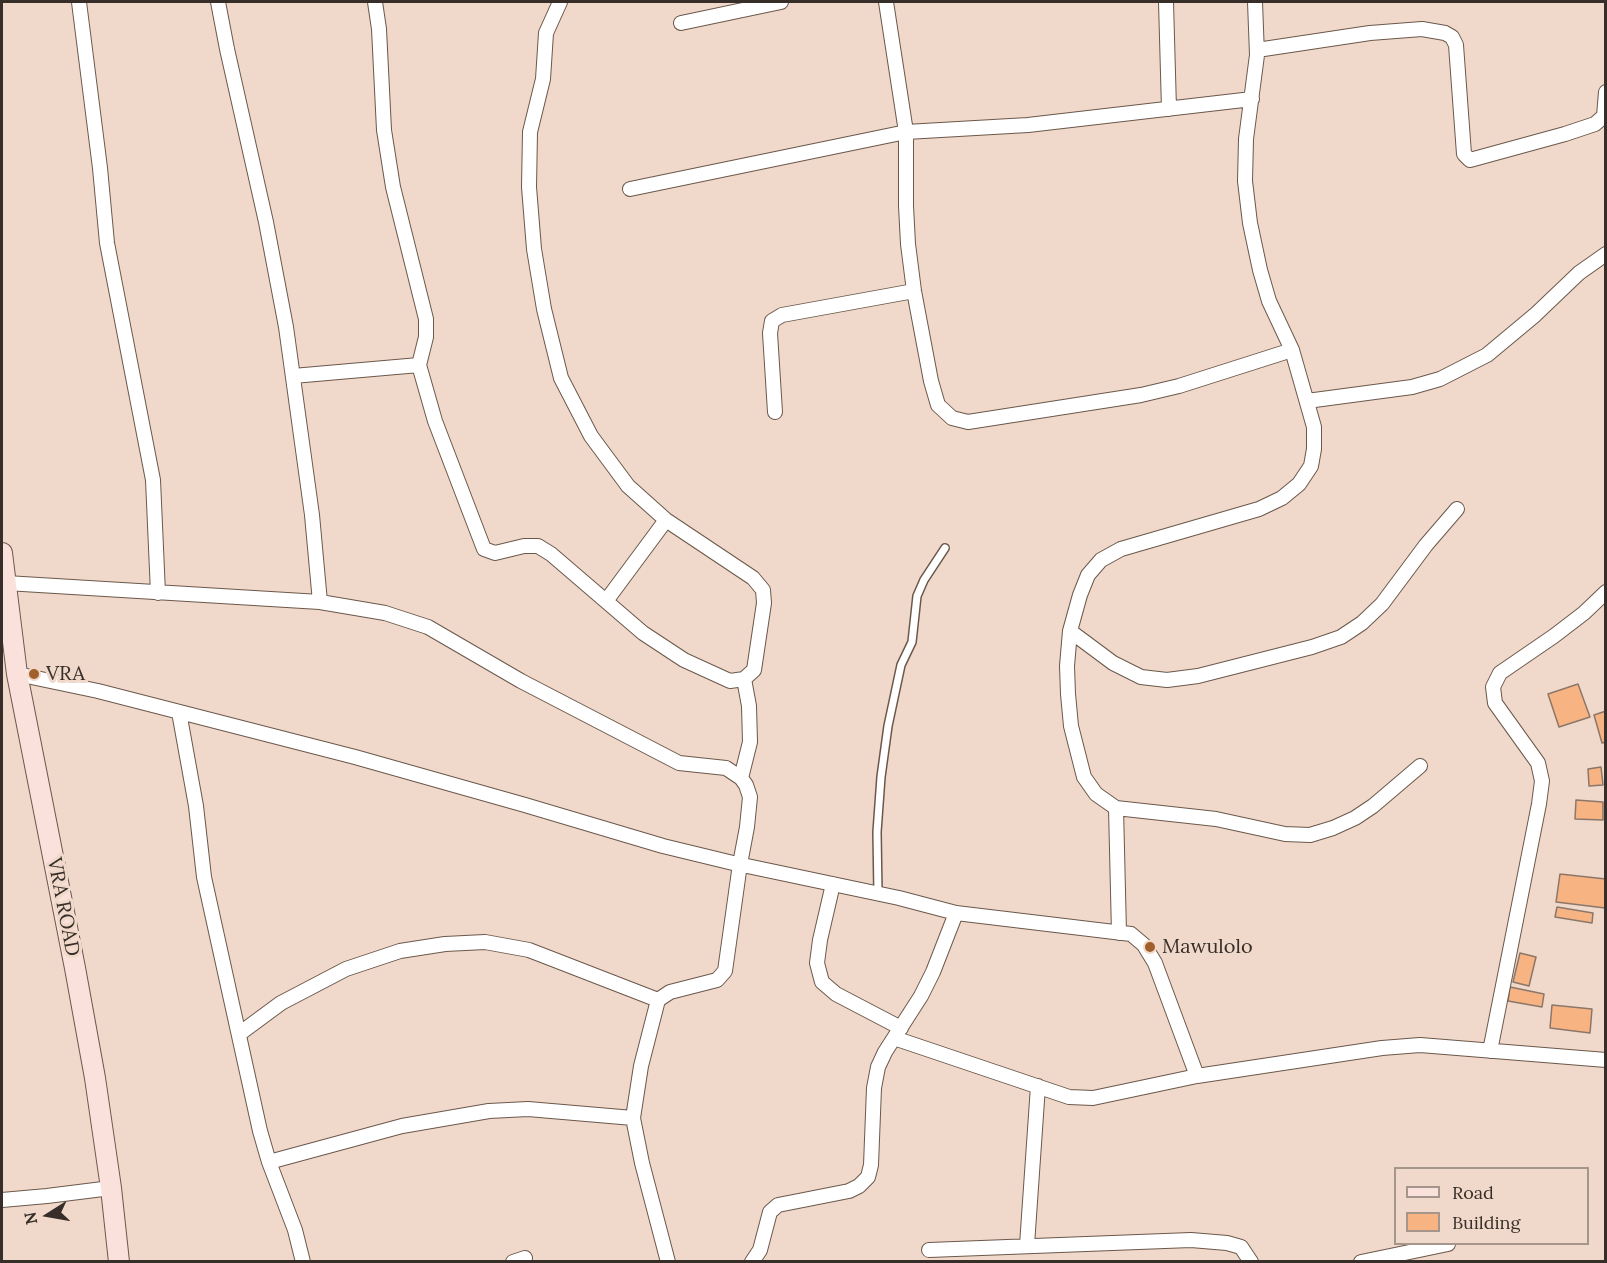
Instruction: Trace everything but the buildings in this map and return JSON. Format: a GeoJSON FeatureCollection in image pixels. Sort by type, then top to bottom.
{"type":"FeatureCollection","features":[{"type":"Feature","properties":{"kind":"street"},"geometry":{"type":"LineString","coordinates":[[79,2],[107,243],[153,480],[158,593]]}},
{"type":"Feature","properties":{"kind":"street"},"geometry":{"type":"LineString","coordinates":[[218,2],[276,270],[312,515],[320,602]]}},
{"type":"Feature","properties":{"kind":"street"},"geometry":{"type":"LineString","coordinates":[[375,2],[380,39],[384,130],[393,187],[426,319],[426,337],[419,365],[435,421],[484,549],[495,553],[524,546],[538,546],[551,554],[643,633],[684,660],[730,681],[744,679],[754,670],[764,603],[763,590],[753,578],[666,519],[628,486],[591,436],[561,378],[544,309],[534,249],[530,197],[530,132],[543,79],[546,33],[560,2]]}},
{"type":"Feature","properties":{"kind":"street"},"geometry":{"type":"LineString","coordinates":[[681,23],[781,2]]}},
{"type":"Feature","properties":{"kind":"street"},"geometry":{"type":"LineString","coordinates":[[886,2],[906,132],[906,206],[914,291],[931,381],[938,405],[952,418],[968,422],[1150,393],[1292,350]]}},
{"type":"Feature","properties":{"kind":"street"},"geometry":{"type":"LineString","coordinates":[[1166,2],[1169,110]]}},
{"type":"Feature","properties":{"kind":"street"},"geometry":{"type":"LineString","coordinates":[[1255,2],[1257,50],[1246,139],[1245,181],[1250,223],[1269,301],[1292,350],[1314,427],[1311,466],[1299,484],[1282,498],[1260,508],[1121,549],[1101,560],[1088,575],[1070,631],[1067,666],[1071,726],[1084,777],[1096,794],[1116,808],[1216,819],[1285,834],[1310,835],[1334,828],[1355,818],[1373,806],[1420,766]]}},
{"type":"Feature","properties":{"kind":"street"},"geometry":{"type":"LineString","coordinates":[[1257,50],[1370,33],[1422,29],[1445,33],[1452,37],[1456,45],[1464,154],[1470,160],[1595,124],[1604,116],[1605,92]]}},
{"type":"Feature","properties":{"kind":"street"},"geometry":{"type":"LineString","coordinates":[[630,189],[906,132],[1028,125],[1252,99]]}},
{"type":"Feature","properties":{"kind":"street"},"geometry":{"type":"LineString","coordinates":[[1307,401],[1412,387],[1440,379],[1487,355],[1535,315],[1579,273],[1605,254]]}},
{"type":"Feature","properties":{"kind":"street"},"geometry":{"type":"LineString","coordinates":[[775,412],[770,333],[772,321],[782,315],[914,291]]}},
{"type":"Feature","properties":{"kind":"street"},"geometry":{"type":"LineString","coordinates":[[293,376],[419,365]]}},
{"type":"Feature","properties":{"kind":"street"},"geometry":{"type":"LineString","coordinates":[[1070,631],[1113,663],[1141,677],[1167,680],[1197,676],[1312,647],[1341,637],[1362,623],[1382,603],[1426,545],[1458,509]]}},
{"type":"Feature","properties":{"kind":"street"},"geometry":{"type":"LineString","coordinates":[[606,602],[666,519]]}},
{"type":"Feature","properties":{"kind":"street"},"geometry":{"type":"LineString","coordinates":[[3,571],[158,593],[320,602],[385,613],[428,627],[521,681],[679,763],[726,768],[741,778],[750,797],[725,971],[717,980],[676,990],[658,1000],[641,1066],[633,1118],[668,1262]]}},
{"type":"Feature","properties":{"kind":"street","name":"VRA ROAD"},"geometry":{"type":"LineString","coordinates":[[3,571],[6,622],[95,1078],[119,1262]]}},
{"type":"Feature","properties":{"kind":"street"},"geometry":{"type":"LineString","coordinates":[[1490,1052],[1542,781],[1538,763],[1495,703],[1493,687],[1500,673],[1584,613],[1605,592]]}},
{"type":"Feature","properties":{"kind":"street"},"geometry":{"type":"LineString","coordinates":[[17,674],[98,691],[366,760],[663,846],[740,864],[956,913],[1131,934],[1138,938],[1155,963],[1197,1076]]}},
{"type":"Feature","properties":{"kind":"street"},"geometry":{"type":"LineString","coordinates":[[741,778],[750,742],[749,706],[744,679]]}},
{"type":"Feature","properties":{"kind":"street"},"geometry":{"type":"LineString","coordinates":[[179,712],[196,806],[204,877],[239,1034],[269,1162],[288,1210],[303,1262]]}},
{"type":"Feature","properties":{"kind":"street"},"geometry":{"type":"LineString","coordinates":[[1116,808],[1119,933]]}},
{"type":"Feature","properties":{"kind":"street"},"geometry":{"type":"LineString","coordinates":[[833,884],[818,951],[817,963],[822,982],[836,994],[898,1033],[1069,1097],[1093,1098],[1197,1076],[1382,1048],[1420,1046],[1605,1060]]}},
{"type":"Feature","properties":{"kind":"street"},"geometry":{"type":"LineString","coordinates":[[752,1262],[760,1250],[770,1212],[778,1205],[849,1191],[868,1178],[871,1165],[874,1088],[878,1067],[933,972],[956,913]]}},
{"type":"Feature","properties":{"kind":"street"},"geometry":{"type":"LineString","coordinates":[[239,1034],[281,1003],[346,969],[400,951],[445,944],[485,942],[530,950],[658,1000]]}},
{"type":"Feature","properties":{"kind":"street"},"geometry":{"type":"LineString","coordinates":[[1026,1245],[1038,1086]]}},
{"type":"Feature","properties":{"kind":"street"},"geometry":{"type":"LineString","coordinates":[[269,1162],[402,1126],[489,1111],[528,1109],[633,1118]]}},
{"type":"Feature","properties":{"kind":"street"},"geometry":{"type":"LineString","coordinates":[[2,1200],[111,1188]]}},
{"type":"Feature","properties":{"kind":"street"},"geometry":{"type":"LineString","coordinates":[[929,1250],[1208,1240],[1241,1247],[1251,1262]]}},
{"type":"Feature","properties":{"kind":"street"},"geometry":{"type":"LineString","coordinates":[[1361,1262],[1443,1245]]}},
{"type":"Feature","properties":{"kind":"lane"},"geometry":{"type":"LineString","coordinates":[[878,894],[878,821],[888,726],[901,665],[912,642],[917,596],[924,580],[945,548]]}},
{"type":"Feature","properties":{"kind":"place","name":"VRA"},"geometry":{"type":"Point","coordinates":[34,674]}},
{"type":"Feature","properties":{"kind":"place","name":"Mawulolo"},"geometry":{"type":"Point","coordinates":[1150,947]}}]}
